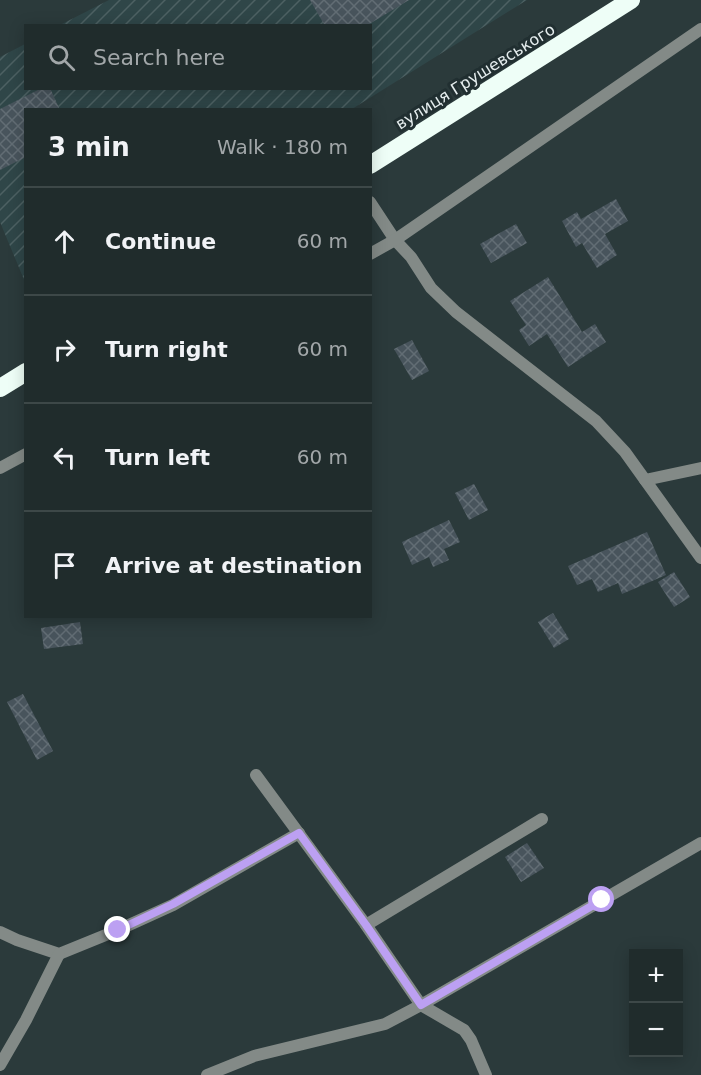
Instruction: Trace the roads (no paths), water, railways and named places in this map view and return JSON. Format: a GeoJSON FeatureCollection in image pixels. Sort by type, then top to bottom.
{"type":"FeatureCollection","features":[{"type":"Feature","properties":{"kind":"highway","name":"вулиця Грушевського"},"geometry":{"type":"LineString","coordinates":[[372,164],[631,0]]}},
{"type":"Feature","properties":{"kind":"highway"},"geometry":{"type":"LineString","coordinates":[[0,388],[24,373]]}},
{"type":"Feature","properties":{"kind":"street"},"geometry":{"type":"LineString","coordinates":[[372,253],[395,240],[701,29]]}},
{"type":"Feature","properties":{"kind":"street"},"geometry":{"type":"LineString","coordinates":[[372,205],[395,240],[411,256],[431,288],[456,312],[596,421],[625,452],[701,558]]}},
{"type":"Feature","properties":{"kind":"street"},"geometry":{"type":"LineString","coordinates":[[0,468],[24,455]]}},
{"type":"Feature","properties":{"kind":"street"},"geometry":{"type":"LineString","coordinates":[[645,480],[701,468]]}},
{"type":"Feature","properties":{"kind":"street"},"geometry":{"type":"LineString","coordinates":[[256,775],[366,925],[421,1005],[464,1030],[471,1040],[486,1075]]}},
{"type":"Feature","properties":{"kind":"street"},"geometry":{"type":"LineString","coordinates":[[366,925],[542,819]]}},
{"type":"Feature","properties":{"kind":"street"},"geometry":{"type":"LineString","coordinates":[[0,932],[59,954],[173,904],[299,833]]}},
{"type":"Feature","properties":{"kind":"street"},"geometry":{"type":"LineString","coordinates":[[207,1075],[254,1056],[385,1024],[701,843]]}},
{"type":"Feature","properties":{"kind":"street"},"geometry":{"type":"LineString","coordinates":[[0,1065],[26,1020],[59,954]]}}]}
